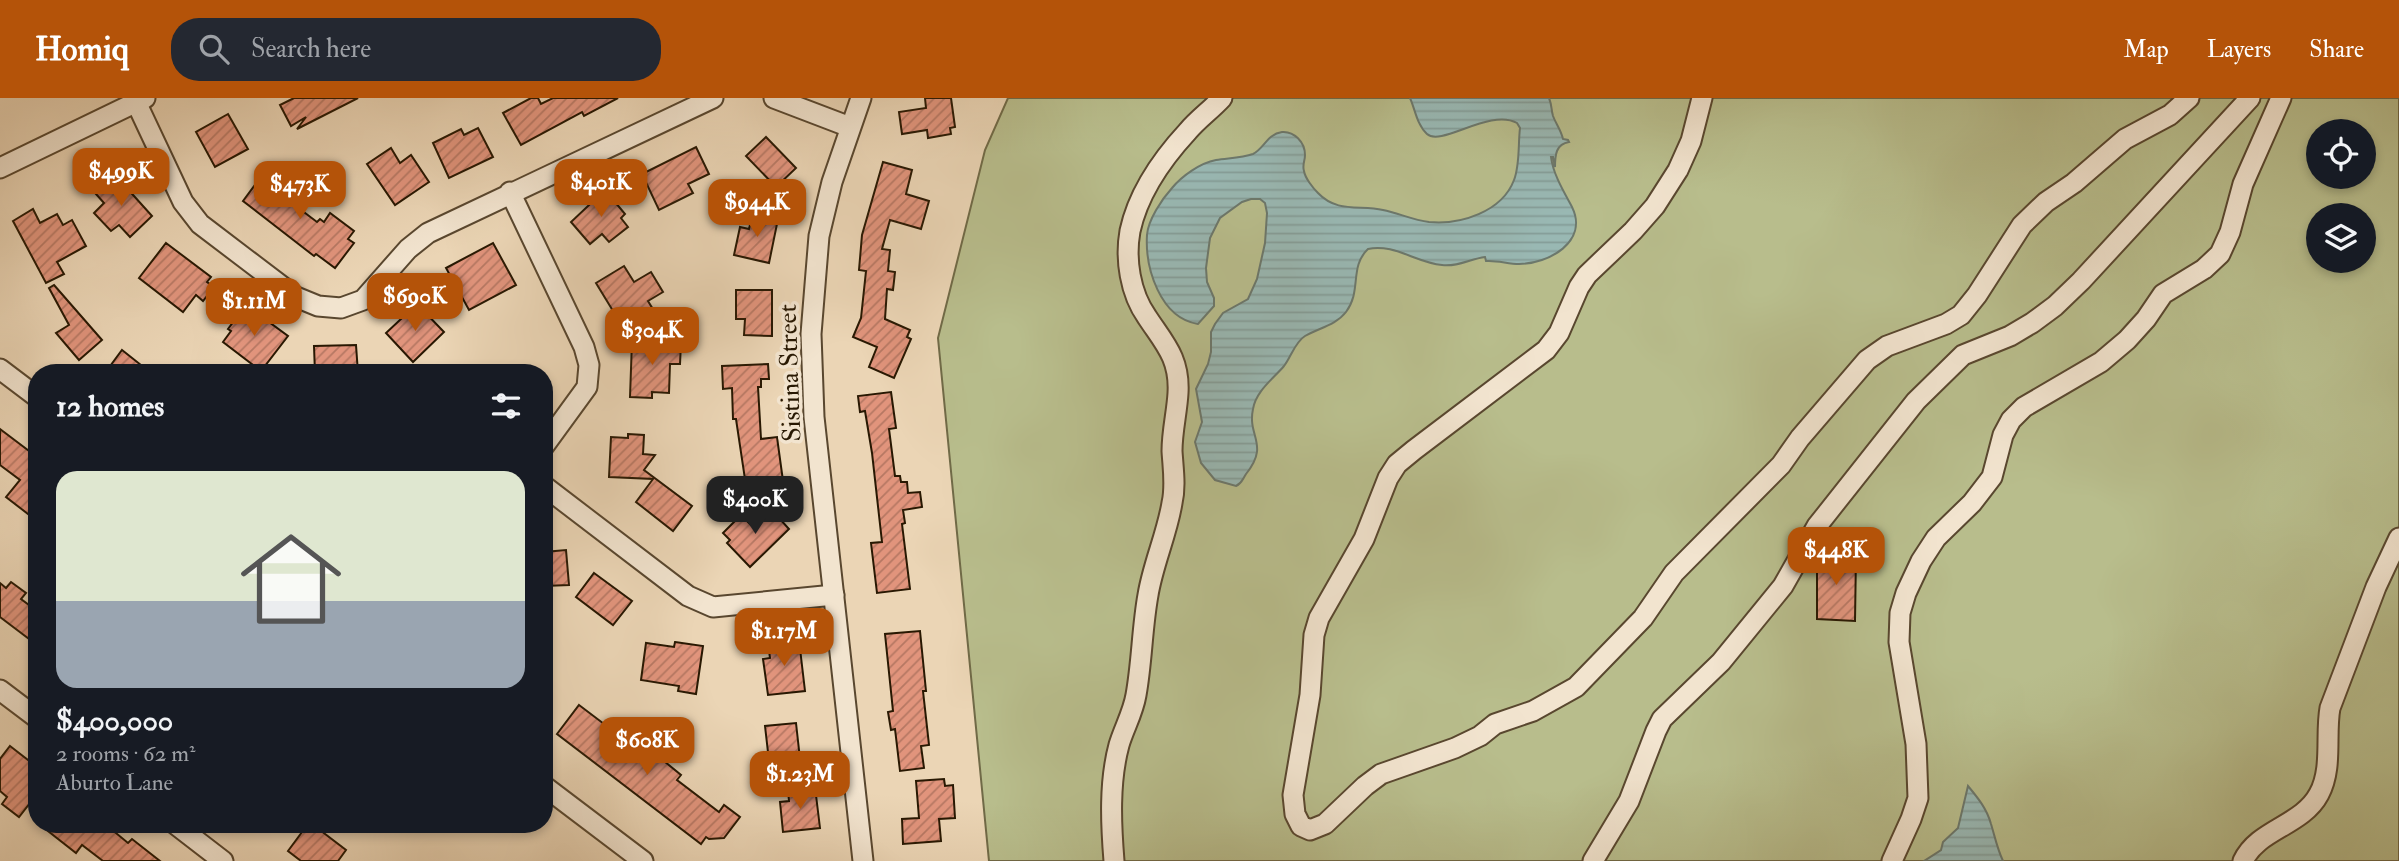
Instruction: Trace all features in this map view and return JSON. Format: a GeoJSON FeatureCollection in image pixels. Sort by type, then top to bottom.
{"type":"FeatureCollection","features":[{"type":"Feature","properties":{"kind":"street"},"geometry":{"type":"LineString","coordinates":[[0,168],[141,100],[183,202],[200,224],[296,297],[318,306],[341,308],[363,300],[408,249],[428,233],[713,98]]}},
{"type":"Feature","properties":{"kind":"street"},"geometry":{"type":"LineString","coordinates":[[774,98],[850,127]]}},
{"type":"Feature","properties":{"kind":"street","name":"Sistina Street"},"geometry":{"type":"LineString","coordinates":[[860,98],[832,182],[819,236],[811,334],[814,417],[863,861]]}},
{"type":"Feature","properties":{"kind":"street"},"geometry":{"type":"LineString","coordinates":[[1114,861],[1114,776],[1119,745],[1136,694],[1148,591],[1172,505],[1172,448],[1178,389],[1176,365],[1167,343],[1134,295],[1130,273],[1129,235],[1134,213],[1144,192],[1169,154],[1189,129],[1222,98]]}},
{"type":"Feature","properties":{"kind":"street"},"geometry":{"type":"LineString","coordinates":[[1702,98],[1691,141],[1678,170],[1655,206],[1587,275],[1559,333],[1546,350],[1414,450],[1397,464],[1388,478],[1364,539],[1319,618],[1314,635],[1310,695],[1293,795],[1295,814],[1301,826],[1310,830],[1325,824],[1381,774],[1455,748],[1480,736],[1495,724],[1533,711],[1576,687],[1643,618],[1674,573],[1782,465],[1800,438],[1867,360],[1887,346],[1945,324],[1961,315],[1978,295],[2022,225],[2046,202],[2074,183],[2125,139],[2170,115],[2189,98]]}},
{"type":"Feature","properties":{"kind":"street"},"geometry":{"type":"LineString","coordinates":[[1593,861],[1629,802],[1662,719],[1721,662],[1783,586],[1817,526],[1916,401],[1963,355],[2010,336],[2055,306],[2250,98]]}},
{"type":"Feature","properties":{"kind":"street"},"geometry":{"type":"LineString","coordinates":[[1892,861],[1918,798],[1916,744],[1899,642],[1900,613],[1921,561],[1936,538],[1972,503],[1992,477],[2003,435],[2024,407],[2101,362],[2127,340],[2163,294],[2204,269],[2220,254],[2230,232],[2243,184],[2281,98]]}},
{"type":"Feature","properties":{"kind":"street"},"geometry":{"type":"LineString","coordinates":[[510,192],[584,346],[589,365],[587,387],[553,434]]}},
{"type":"Feature","properties":{"kind":"street"},"geometry":{"type":"LineString","coordinates":[[0,369],[28,390]]}},
{"type":"Feature","properties":{"kind":"street"},"geometry":{"type":"LineString","coordinates":[[553,493],[688,596],[713,607],[834,595]]}},
{"type":"Feature","properties":{"kind":"street"},"geometry":{"type":"LineString","coordinates":[[2243,861],[2249,848],[2300,817],[2318,796],[2325,780],[2326,727],[2330,708],[2376,587],[2399,538]]}},
{"type":"Feature","properties":{"kind":"street"},"geometry":{"type":"LineString","coordinates":[[0,690],[28,711]]}},
{"type":"Feature","properties":{"kind":"street"},"geometry":{"type":"LineString","coordinates":[[553,793],[643,861]]}},
{"type":"Feature","properties":{"kind":"street"},"geometry":{"type":"LineString","coordinates":[[187,833],[223,861]]}},
{"type":"Feature","properties":{"kind":"green space"},"geometry":{"type":"Polygon","coordinates":[[[1008,98],[2399,98],[2399,861],[989,861],[938,338],[985,150],[1008,98]]]}},
{"type":"Feature","properties":{"kind":"water"},"geometry":{"type":"Polygon","coordinates":[[[1410,98],[1549,98],[1563,139],[1569,142],[1559,148],[1555,167],[1551,157],[1556,176],[1576,219],[1575,231],[1563,249],[1553,255],[1519,264],[1486,261],[1485,257],[1442,265],[1387,249],[1368,249],[1359,263],[1354,296],[1346,312],[1302,339],[1258,397],[1252,419],[1256,455],[1242,481],[1236,486],[1215,480],[1201,463],[1195,442],[1202,422],[1196,389],[1208,364],[1211,332],[1215,324],[1223,313],[1248,299],[1257,279],[1265,243],[1265,203],[1260,199],[1242,202],[1220,218],[1210,238],[1206,268],[1214,306],[1198,324],[1185,320],[1174,312],[1165,302],[1152,276],[1147,235],[1153,216],[1168,193],[1192,171],[1216,160],[1253,154],[1269,139],[1282,132],[1295,135],[1301,142],[1305,150],[1303,169],[1312,186],[1325,199],[1341,206],[1383,210],[1423,221],[1441,222],[1479,214],[1500,200],[1516,174],[1520,128],[1517,123],[1494,120],[1434,137],[1427,134],[1421,126],[1410,98]]]}},
{"type":"Feature","properties":{"kind":"water"},"geometry":{"type":"Polygon","coordinates":[[[1968,786],[1987,813],[2003,861],[1924,861],[1941,850],[1943,842],[1958,828],[1968,786]]]}},
{"type":"Feature","properties":{"kind":"building"},"geometry":{"type":"Polygon","coordinates":[[[294,98],[358,98],[297,129],[306,117],[291,126],[280,105],[294,98]]]}},
{"type":"Feature","properties":{"kind":"building"},"geometry":{"type":"Polygon","coordinates":[[[531,98],[538,98],[541,104],[553,98],[618,98],[584,116],[582,112],[521,145],[503,113],[531,98]]]}},
{"type":"Feature","properties":{"kind":"building"},"geometry":{"type":"Polygon","coordinates":[[[925,98],[951,98],[955,127],[950,128],[951,134],[928,138],[927,130],[902,134],[899,112],[926,108],[925,98]]]}},
{"type":"Feature","properties":{"kind":"building"},"geometry":{"type":"Polygon","coordinates":[[[228,114],[248,149],[215,167],[196,132],[228,114]]]}},
{"type":"Feature","properties":{"kind":"building"},"geometry":{"type":"Polygon","coordinates":[[[478,128],[493,157],[449,178],[433,143],[461,129],[464,135],[478,128]]]}},
{"type":"Feature","properties":{"kind":"building"},"geometry":{"type":"Polygon","coordinates":[[[766,137],[796,168],[776,187],[746,156],[766,137]]]}},
{"type":"Feature","properties":{"kind":"building"},"geometry":{"type":"Polygon","coordinates":[[[696,147],[709,174],[688,184],[693,193],[659,210],[642,174],[696,147]]]}},
{"type":"Feature","properties":{"kind":"building"},"geometry":{"type":"Polygon","coordinates":[[[391,148],[400,163],[411,155],[429,182],[395,205],[367,164],[391,148]]]}},
{"type":"Feature","properties":{"kind":"building"},"geometry":{"type":"Polygon","coordinates":[[[883,162],[912,170],[906,194],[929,201],[921,229],[890,220],[882,249],[890,250],[888,271],[895,272],[893,290],[887,289],[885,319],[910,330],[907,337],[911,339],[894,378],[869,367],[877,347],[853,337],[861,318],[866,271],[859,270],[862,235],[883,162]]]}},
{"type":"Feature","properties":{"kind":"building"},"geometry":{"type":"Polygon","coordinates":[[[266,170],[295,192],[288,200],[317,222],[320,219],[324,222],[330,213],[354,231],[348,239],[354,243],[335,268],[316,254],[314,256],[243,201],[266,170]]]}},
{"type":"Feature","properties":{"kind":"building"},"geometry":{"type":"Polygon","coordinates":[[[116,176],[152,216],[130,237],[119,225],[111,231],[94,213],[104,203],[96,194],[116,176]]]}},
{"type":"Feature","properties":{"kind":"building"},"geometry":{"type":"Polygon","coordinates":[[[605,190],[625,214],[621,218],[628,227],[609,242],[602,234],[590,244],[571,222],[605,190]]]}},
{"type":"Feature","properties":{"kind":"building"},"geometry":{"type":"Polygon","coordinates":[[[33,209],[40,223],[57,214],[63,225],[72,220],[86,246],[57,262],[64,274],[46,283],[13,221],[33,209]]]}},
{"type":"Feature","properties":{"kind":"building"},"geometry":{"type":"Polygon","coordinates":[[[753,213],[778,219],[769,263],[734,255],[740,227],[749,229],[753,213]]]}},
{"type":"Feature","properties":{"kind":"building"},"geometry":{"type":"Polygon","coordinates":[[[166,243],[211,277],[207,282],[214,287],[203,301],[196,295],[183,312],[139,278],[166,243]]]}},
{"type":"Feature","properties":{"kind":"building"},"geometry":{"type":"Polygon","coordinates":[[[493,243],[516,285],[469,310],[446,268],[493,243]]]}},
{"type":"Feature","properties":{"kind":"building"},"geometry":{"type":"Polygon","coordinates":[[[624,266],[634,282],[651,272],[663,292],[648,301],[654,311],[624,329],[596,283],[624,266]]]}},
{"type":"Feature","properties":{"kind":"building"},"geometry":{"type":"Polygon","coordinates":[[[54,285],[102,340],[79,360],[56,333],[69,325],[49,288],[54,285]]]}},
{"type":"Feature","properties":{"kind":"building"},"geometry":{"type":"Polygon","coordinates":[[[736,290],[772,290],[772,336],[744,335],[745,319],[736,319],[736,290]]]}},
{"type":"Feature","properties":{"kind":"building"},"geometry":{"type":"Polygon","coordinates":[[[417,304],[444,332],[413,362],[386,333],[417,304]]]}},
{"type":"Feature","properties":{"kind":"building"},"geometry":{"type":"Polygon","coordinates":[[[246,305],[288,336],[266,364],[252,364],[223,342],[231,331],[228,329],[246,305]]]}},
{"type":"Feature","properties":{"kind":"building"},"geometry":{"type":"Polygon","coordinates":[[[632,341],[681,343],[680,364],[670,364],[669,393],[652,392],[652,398],[630,397],[632,341]]]}},
{"type":"Feature","properties":{"kind":"building"},"geometry":{"type":"Polygon","coordinates":[[[356,345],[357,364],[315,364],[314,346],[356,345]]]}},
{"type":"Feature","properties":{"kind":"building"},"geometry":{"type":"Polygon","coordinates":[[[122,350],[140,364],[112,364],[122,350]]]}},
{"type":"Feature","properties":{"kind":"building"},"geometry":{"type":"Polygon","coordinates":[[[768,364],[769,379],[761,379],[761,387],[758,387],[761,439],[777,437],[783,481],[746,486],[736,419],[733,419],[732,388],[723,389],[722,366],[768,364]]]}},
{"type":"Feature","properties":{"kind":"building"},"geometry":{"type":"Polygon","coordinates":[[[891,392],[896,428],[889,429],[895,476],[900,476],[901,482],[907,482],[908,493],[920,492],[922,507],[903,510],[905,523],[902,524],[910,589],[877,593],[871,543],[882,542],[872,453],[865,411],[860,412],[858,396],[891,392]]]}},
{"type":"Feature","properties":{"kind":"building"},"geometry":{"type":"Polygon","coordinates":[[[0,429],[28,450],[28,514],[6,497],[20,480],[0,465],[0,429]]]}},
{"type":"Feature","properties":{"kind":"building"},"geometry":{"type":"Polygon","coordinates":[[[628,434],[644,435],[643,454],[655,455],[644,470],[692,506],[673,531],[636,502],[653,479],[609,477],[611,437],[628,438],[628,434]]]}},
{"type":"Feature","properties":{"kind":"building"},"geometry":{"type":"Polygon","coordinates":[[[769,507],[789,529],[750,567],[727,543],[730,540],[723,533],[741,515],[751,525],[769,507]]]}},
{"type":"Feature","properties":{"kind":"building"},"geometry":{"type":"Polygon","coordinates":[[[566,550],[569,585],[553,586],[553,551],[566,550]]]}},
{"type":"Feature","properties":{"kind":"building"},"geometry":{"type":"Polygon","coordinates":[[[1817,554],[1856,555],[1855,621],[1817,619],[1817,554]]]}},
{"type":"Feature","properties":{"kind":"building"},"geometry":{"type":"Polygon","coordinates":[[[594,573],[632,601],[613,625],[576,597],[594,573]]]}},
{"type":"Feature","properties":{"kind":"building"},"geometry":{"type":"Polygon","coordinates":[[[11,582],[26,593],[21,599],[28,604],[28,638],[0,617],[0,583],[6,588],[11,582]]]}},
{"type":"Feature","properties":{"kind":"building"},"geometry":{"type":"Polygon","coordinates":[[[920,631],[929,745],[921,746],[924,768],[900,771],[895,729],[891,730],[888,712],[893,711],[885,634],[920,631]]]}},
{"type":"Feature","properties":{"kind":"building"},"geometry":{"type":"Polygon","coordinates":[[[799,640],[805,691],[768,695],[763,659],[770,658],[768,643],[799,640]]]}},
{"type":"Feature","properties":{"kind":"building"},"geometry":{"type":"Polygon","coordinates":[[[675,642],[703,646],[696,694],[678,691],[679,686],[641,680],[646,643],[674,647],[675,642]]]}},
{"type":"Feature","properties":{"kind":"building"},"geometry":{"type":"Polygon","coordinates":[[[579,705],[637,749],[642,743],[681,775],[677,780],[719,812],[724,805],[740,817],[724,838],[706,837],[701,844],[557,734],[579,705]]]}},
{"type":"Feature","properties":{"kind":"building"},"geometry":{"type":"Polygon","coordinates":[[[796,723],[800,759],[769,761],[765,726],[796,723]]]}},
{"type":"Feature","properties":{"kind":"building"},"geometry":{"type":"Polygon","coordinates":[[[10,746],[28,760],[28,806],[19,817],[2,804],[7,797],[0,791],[0,759],[10,746]]]}},
{"type":"Feature","properties":{"kind":"building"},"geometry":{"type":"Polygon","coordinates":[[[944,779],[945,786],[953,785],[955,818],[939,819],[941,841],[903,844],[902,819],[919,818],[916,781],[944,779]]]}},
{"type":"Feature","properties":{"kind":"building"},"geometry":{"type":"Polygon","coordinates":[[[815,787],[820,828],[783,832],[780,802],[789,801],[788,790],[815,787]]]}},
{"type":"Feature","properties":{"kind":"building"},"geometry":{"type":"Polygon","coordinates":[[[50,833],[116,833],[128,843],[132,839],[160,861],[103,861],[82,845],[76,853],[50,833]]]}},
{"type":"Feature","properties":{"kind":"building"},"geometry":{"type":"Polygon","coordinates":[[[301,833],[324,833],[346,850],[338,861],[301,861],[288,851],[301,833]]]}}]}
